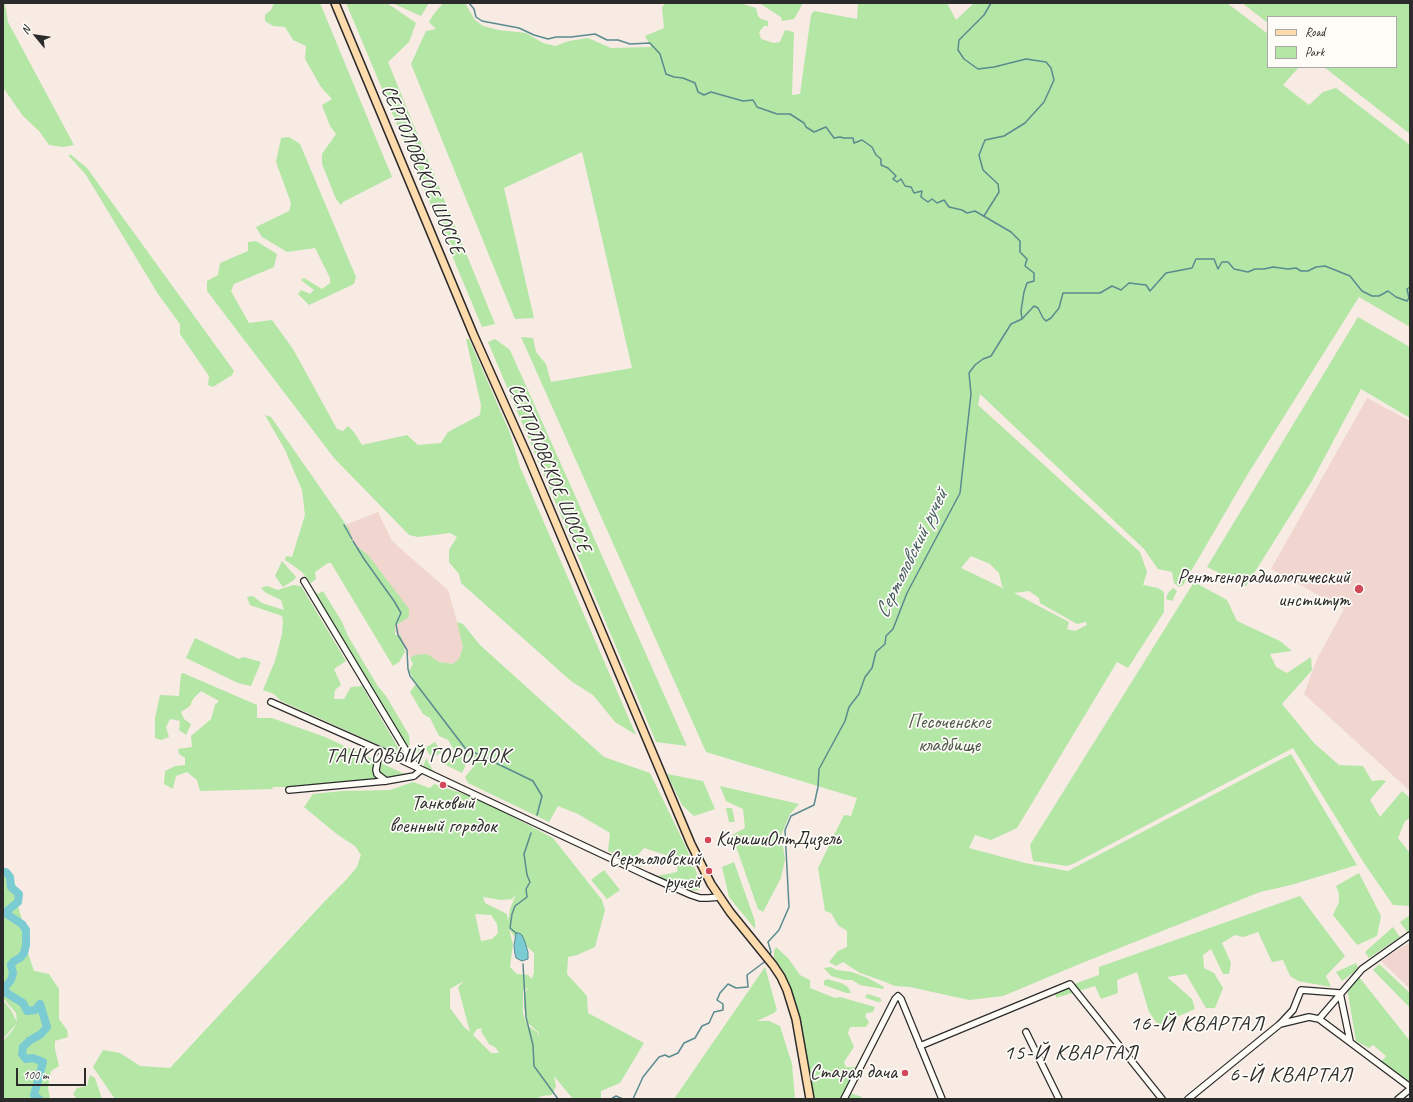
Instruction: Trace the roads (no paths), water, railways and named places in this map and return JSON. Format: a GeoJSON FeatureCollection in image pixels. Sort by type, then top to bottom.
{"type":"FeatureCollection","features":[{"type":"Feature","properties":{"kind":"main road","name":"СЕРТОЛОВСКОЕ ШОССЕ"},"geometry":{"type":"LineString","coordinates":[[335,3],[471,329],[528,457],[691,844],[705,874],[720,897],[781,977],[792,1004],[796,1019],[810,1099]]}},
{"type":"Feature","properties":{"kind":"street"},"geometry":{"type":"LineString","coordinates":[[304,581],[419,769]]}},
{"type":"Feature","properties":{"kind":"street"},"geometry":{"type":"LineString","coordinates":[[271,702],[384,752],[691,895],[700,898],[720,897]]}},
{"type":"Feature","properties":{"kind":"street"},"geometry":{"type":"LineString","coordinates":[[384,752],[377,763],[376,770],[377,774],[386,781]]}},
{"type":"Feature","properties":{"kind":"street"},"geometry":{"type":"LineString","coordinates":[[289,790],[386,781],[414,776],[419,769]]}},
{"type":"Feature","properties":{"kind":"street"},"geometry":{"type":"LineString","coordinates":[[1319,1019],[1362,969],[1410,935]]}},
{"type":"Feature","properties":{"kind":"street"},"geometry":{"type":"LineString","coordinates":[[920,1046],[1070,984],[1162,1099]]}},
{"type":"Feature","properties":{"kind":"street"},"geometry":{"type":"LineString","coordinates":[[1188,1099],[1280,1024],[1293,1010],[1301,990],[1340,993]]}},
{"type":"Feature","properties":{"kind":"street"},"geometry":{"type":"LineString","coordinates":[[1340,993],[1350,1041]]}},
{"type":"Feature","properties":{"kind":"street"},"geometry":{"type":"LineString","coordinates":[[844,1099],[894,999],[898,996],[901,999],[942,1099]]}},
{"type":"Feature","properties":{"kind":"street"},"geometry":{"type":"LineString","coordinates":[[1280,1024],[1309,1017],[1319,1019],[1410,1088],[1398,1099]]}},
{"type":"Feature","properties":{"kind":"street"},"geometry":{"type":"LineString","coordinates":[[1026,1032],[1059,1099]]}},
{"type":"Feature","properties":{"kind":"water"},"geometry":{"type":"Polygon","coordinates":[[[516,933],[522,935],[528,952],[528,959],[522,961],[516,958],[515,954],[514,946],[516,933]]]}},
{"type":"Feature","properties":{"kind":"waterway","name":"Сертоловский ручей"},"geometry":{"type":"LineString","coordinates":[[469,3],[474,9],[476,17],[482,21],[519,28],[534,35],[548,39],[595,34],[607,40],[618,40],[630,44],[650,43],[660,54],[666,74],[683,78],[695,83],[698,92],[704,95],[711,92],[743,101],[753,100],[757,107],[777,114],[790,114],[814,132],[826,127],[834,138],[853,138],[854,143],[862,140],[872,147],[876,155],[881,159],[881,165],[888,168],[896,176],[893,179],[897,182],[901,179],[905,186],[911,187],[914,193],[922,191],[921,197],[928,202],[932,199],[937,203],[944,200],[949,207],[962,210],[967,213],[975,211],[1011,232],[1020,241],[1020,252],[1027,259],[1025,266],[1034,273],[1034,281],[1027,283],[1024,292],[1021,311],[1022,319],[1011,324],[991,356],[983,359],[975,365],[969,373],[971,394],[960,493],[907,593],[893,629],[886,636],[885,644],[876,652],[872,668],[865,677],[859,694],[849,707],[845,721],[819,769],[818,787],[814,805],[791,816],[785,830],[789,907],[779,930],[768,942],[771,952],[769,957]]}},
{"type":"Feature","properties":{"kind":"waterway"},"geometry":{"type":"LineString","coordinates":[[984,216],[999,192],[998,184],[983,170],[979,155],[985,140],[1004,136],[1025,123],[1044,102],[1054,80],[1051,68],[1046,62],[1026,59],[994,67],[978,69],[964,59],[958,50],[959,40],[984,15],[991,3]]}},
{"type":"Feature","properties":{"kind":"waterway"},"geometry":{"type":"LineString","coordinates":[[1023,318],[1034,306],[1038,308],[1046,321],[1051,318],[1059,308],[1063,293],[1100,293],[1112,286],[1121,290],[1129,283],[1146,285],[1150,291],[1166,273],[1192,268],[1196,259],[1214,259],[1218,269],[1222,262],[1228,262],[1234,269],[1248,272],[1255,269],[1273,267],[1288,269],[1296,268],[1301,271],[1308,271],[1316,267],[1325,266],[1350,276],[1362,291],[1372,296],[1379,296],[1388,291],[1396,297],[1407,301],[1409,298],[1407,289],[1410,287]]}},
{"type":"Feature","properties":{"kind":"waterway"},"geometry":{"type":"LineString","coordinates":[[344,525],[352,539]]}},
{"type":"Feature","properties":{"kind":"waterway"},"geometry":{"type":"LineString","coordinates":[[353,541],[401,613],[396,624],[398,635],[407,650],[410,676],[465,748],[533,781],[542,796],[537,815]]}},
{"type":"Feature","properties":{"kind":"waterway"},"geometry":{"type":"LineString","coordinates":[[516,933],[510,928],[512,914],[515,906],[527,897],[526,889],[530,882],[527,875],[524,854],[531,833]]}},
{"type":"Feature","properties":{"kind":"waterway"},"geometry":{"type":"LineString","coordinates":[[3,872],[6,872],[10,877],[11,887],[19,894],[18,902],[8,910],[8,915],[22,924],[26,930],[26,945],[24,953],[11,965],[13,973],[11,980],[5,987],[5,992],[23,1003],[27,1011],[35,1010],[40,1004],[47,1027],[41,1034],[29,1041],[23,1047],[22,1054],[26,1059],[33,1058],[43,1062],[34,1095],[39,1099]]}},
{"type":"Feature","properties":{"kind":"waterway","name":"Сертоловский ручей"},"geometry":{"type":"LineString","coordinates":[[633,1099],[643,1077],[659,1057],[665,1055],[669,1057],[678,1053],[684,1043],[695,1038],[702,1026],[709,1023],[714,1012],[723,1010],[723,1004],[717,1000],[720,993],[728,984],[736,988],[748,987],[747,975],[767,960]]}},
{"type":"Feature","properties":{"kind":"waterway"},"geometry":{"type":"LineString","coordinates":[[523,964],[526,1017],[533,1045],[534,1066],[558,1099]]}},
{"type":"Feature","properties":{"kind":"waterway","name":"Сертоловский ручей"},"geometry":{"type":"LineString","coordinates":[[611,1099],[616,1096],[623,1099]]}},
{"type":"Feature","properties":{"kind":"place","name":"Рентгенорадиологический институт"},"geometry":{"type":"Point","coordinates":[1359,589]}},
{"type":"Feature","properties":{"kind":"place","name":"Танковый военный городок"},"geometry":{"type":"Point","coordinates":[443,785]}},
{"type":"Feature","properties":{"kind":"place","name":"КиришиОптДизель"},"geometry":{"type":"Point","coordinates":[708,840]}},
{"type":"Feature","properties":{"kind":"place","name":"Сертоловский ручей"},"geometry":{"type":"Point","coordinates":[709,871]}},
{"type":"Feature","properties":{"kind":"place","name":"Старая дача"},"geometry":{"type":"Point","coordinates":[905,1073]}},
{"type":"Feature","properties":{"kind":"district","name":"ТАНКОВЫЙ ГОРОДОК"},"geometry":{"type":"Point","coordinates":[418,756]}},
{"type":"Feature","properties":{"kind":"district","name":"16-Й КВАРТАЛ"},"geometry":{"type":"Point","coordinates":[1197,1024]}},
{"type":"Feature","properties":{"kind":"district","name":"15-Й КВАРТАЛ"},"geometry":{"type":"Point","coordinates":[1071,1053]}},
{"type":"Feature","properties":{"kind":"district","name":"6-Й КВАРТАЛ"},"geometry":{"type":"Point","coordinates":[1291,1075]}},
{"type":"Feature","properties":{"kind":"park label","name":"Песоченское кладбище"},"geometry":{"type":"Point","coordinates":[949,734]}}]}
